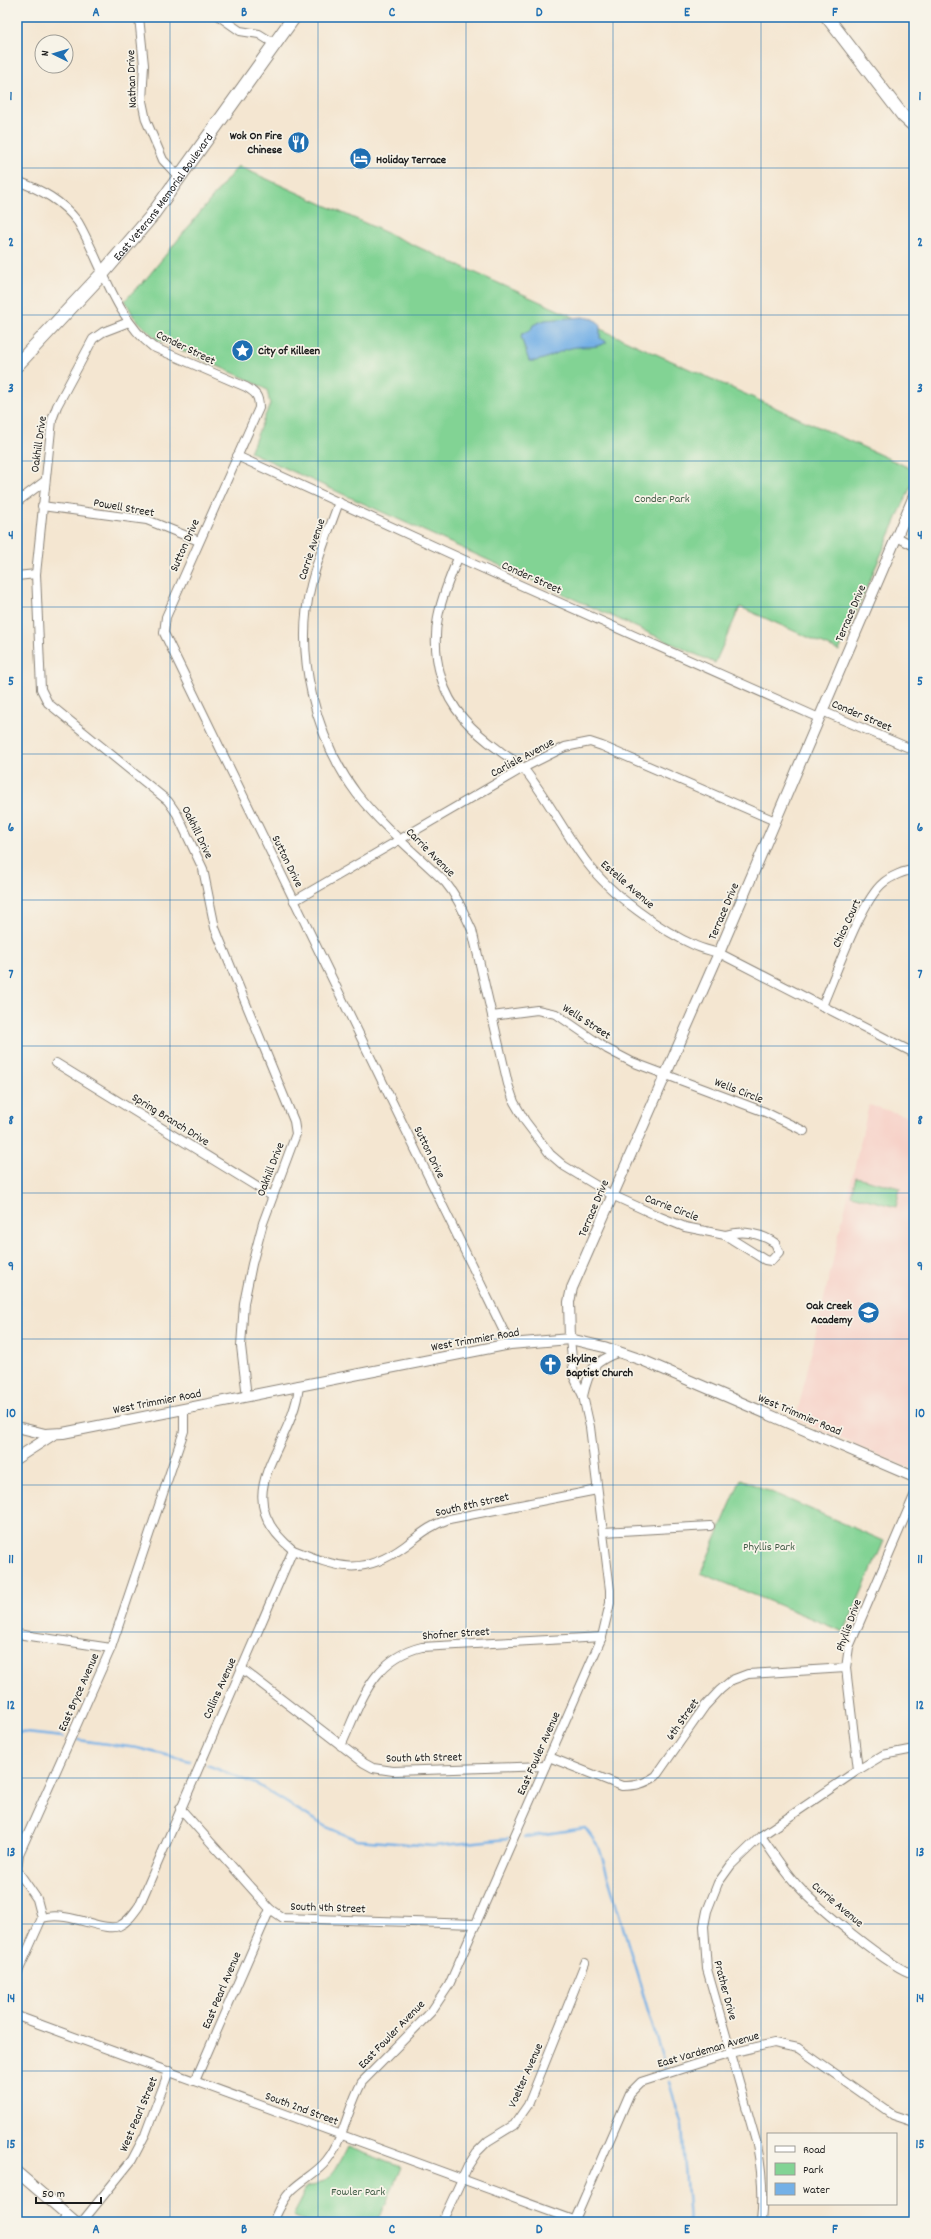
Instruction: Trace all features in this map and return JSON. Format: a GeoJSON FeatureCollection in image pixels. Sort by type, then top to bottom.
{"type":"FeatureCollection","features":[{"type":"Feature","properties":{"kind":"main road","name":"East Veterans Memorial Boulevard"},"geometry":{"type":"LineString","coordinates":[[17,365],[103,273],[150,218],[294,17]]}},
{"type":"Feature","properties":{"kind":"main road"},"geometry":{"type":"LineString","coordinates":[[828,18],[903,116],[914,126]]}},
{"type":"Feature","properties":{"kind":"street","name":"Nathan Drive"},"geometry":{"type":"LineString","coordinates":[[139,17],[144,65],[142,101],[146,120],[164,160],[180,178]]}},
{"type":"Feature","properties":{"kind":"street"},"geometry":{"type":"LineString","coordinates":[[220,17],[240,30],[259,34],[275,44]]}},
{"type":"Feature","properties":{"kind":"street","name":"Conder Street"},"geometry":{"type":"LineString","coordinates":[[17,182],[42,190],[68,209],[90,242],[103,273],[129,322],[140,337],[153,347],[246,387]]}},
{"type":"Feature","properties":{"kind":"street","name":"Oakhill Drive"},"geometry":{"type":"LineString","coordinates":[[129,322],[103,332],[93,339],[83,355],[57,406],[52,420],[36,574],[41,689],[43,696],[48,703],[168,801],[178,814],[203,869],[215,928],[294,1121],[296,1134],[272,1196],[252,1264],[244,1306],[241,1346],[247,1397]]}},
{"type":"Feature","properties":{"kind":"street","name":"Sutton Drive"},"geometry":{"type":"LineString","coordinates":[[246,387],[255,392],[259,399],[259,408],[166,618],[164,633],[510,1344]]}},
{"type":"Feature","properties":{"kind":"street","name":"Conder Street"},"geometry":{"type":"LineString","coordinates":[[237,456],[458,558],[820,714],[914,750]]}},
{"type":"Feature","properties":{"kind":"street"},"geometry":{"type":"LineString","coordinates":[[17,502],[45,481]]}},
{"type":"Feature","properties":{"kind":"street","name":"Terrace Drive"},"geometry":{"type":"LineString","coordinates":[[570,1339],[569,1302],[572,1288],[719,953],[914,496]]}},
{"type":"Feature","properties":{"kind":"street","name":"Carrie Avenue"},"geometry":{"type":"LineString","coordinates":[[339,502],[310,586],[306,620],[309,681],[315,709],[324,734],[347,779],[373,811],[445,882],[455,894],[472,930],[508,1084],[514,1102],[525,1121],[550,1154],[564,1166],[612,1195]]}},
{"type":"Feature","properties":{"kind":"street","name":"Powell Street"},"geometry":{"type":"LineString","coordinates":[[42,506],[147,520],[199,541]]}},
{"type":"Feature","properties":{"kind":"street"},"geometry":{"type":"LineString","coordinates":[[897,537],[914,546]]}},
{"type":"Feature","properties":{"kind":"street","name":"Estelle Avenue"},"geometry":{"type":"LineString","coordinates":[[458,558],[441,598],[436,620],[435,645],[440,677],[452,704],[467,725],[523,768],[589,866],[621,897],[672,934],[697,947],[719,953],[914,1053]]}},
{"type":"Feature","properties":{"kind":"street"},"geometry":{"type":"LineString","coordinates":[[17,576],[36,574]]}},
{"type":"Feature","properties":{"kind":"street","name":"Carlisle Avenue"},"geometry":{"type":"LineString","coordinates":[[294,901],[523,768],[565,747],[590,742],[775,821]]}},
{"type":"Feature","properties":{"kind":"street","name":"Chico Court"},"geometry":{"type":"LineString","coordinates":[[822,1006],[866,905],[883,882],[908,870],[914,870]]}},
{"type":"Feature","properties":{"kind":"street","name":"Wells Street"},"geometry":{"type":"LineString","coordinates":[[492,1016],[537,1010],[556,1014],[607,1049],[664,1076]]}},
{"type":"Feature","properties":{"kind":"street","name":"Spring Branch Drive"},"geometry":{"type":"LineString","coordinates":[[56,1063],[272,1196]]}},
{"type":"Feature","properties":{"kind":"street","name":"Wells Circle"},"geometry":{"type":"LineString","coordinates":[[664,1076],[765,1112],[804,1131]]}},
{"type":"Feature","properties":{"kind":"street","name":"Carrie Circle"},"geometry":{"type":"LineString","coordinates":[[612,1195],[685,1227],[725,1235],[765,1260],[771,1261],[779,1252],[775,1243],[758,1235],[735,1232],[725,1235]]}},
{"type":"Feature","properties":{"kind":"street","name":"West Trimmier Road"},"geometry":{"type":"LineString","coordinates":[[18,1431],[54,1434],[510,1344],[570,1339],[620,1352],[914,1477]]}},
{"type":"Feature","properties":{"kind":"street","name":"East Fowler Avenue"},"geometry":{"type":"LineString","coordinates":[[273,2222],[284,2199],[292,2189],[326,2162],[340,2134],[354,2096],[362,2082],[431,2012],[449,1986],[602,1637],[610,1603],[610,1590],[590,1428],[583,1396],[574,1376],[570,1339]]}},
{"type":"Feature","properties":{"kind":"street"},"geometry":{"type":"LineString","coordinates":[[583,1396],[588,1375],[594,1366],[602,1359],[620,1352]]}},
{"type":"Feature","properties":{"kind":"street"},"geometry":{"type":"LineString","coordinates":[[293,1550],[285,1543],[266,1517],[262,1496],[262,1482],[294,1409],[299,1385]]}},
{"type":"Feature","properties":{"kind":"street","name":"East Bryce Avenue"},"geometry":{"type":"LineString","coordinates":[[42,1918],[37,1899],[17,1870],[19,1854],[111,1648],[184,1431],[184,1409]]}},
{"type":"Feature","properties":{"kind":"street"},"geometry":{"type":"LineString","coordinates":[[17,1458],[54,1434]]}},
{"type":"Feature","properties":{"kind":"street","name":"South 8th Street"},"geometry":{"type":"LineString","coordinates":[[293,1550],[334,1565],[357,1567],[369,1565],[391,1556],[432,1525],[449,1519],[597,1490]]}},
{"type":"Feature","properties":{"kind":"street","name":"Phyllis Drive"},"geometry":{"type":"LineString","coordinates":[[858,1770],[846,1668],[849,1647],[914,1496]]}},
{"type":"Feature","properties":{"kind":"street"},"geometry":{"type":"LineString","coordinates":[[603,1532],[710,1526]]}},
{"type":"Feature","properties":{"kind":"street","name":"Collins Avenue"},"geometry":{"type":"LineString","coordinates":[[42,1918],[50,1916],[68,1916],[109,1927],[117,1927],[125,1922],[139,1906],[180,1808],[293,1550]]}},
{"type":"Feature","properties":{"kind":"street"},"geometry":{"type":"LineString","coordinates":[[17,1634],[111,1648]]}},
{"type":"Feature","properties":{"kind":"street","name":"Shofner Street"},"geometry":{"type":"LineString","coordinates":[[341,1746],[374,1677],[383,1666],[408,1650],[422,1647],[602,1637]]}},
{"type":"Feature","properties":{"kind":"street","name":"South 6th Street"},"geometry":{"type":"LineString","coordinates":[[241,1668],[341,1746],[373,1768],[387,1770],[545,1766]]}},
{"type":"Feature","properties":{"kind":"street","name":"6th Street"},"geometry":{"type":"LineString","coordinates":[[549,1757],[622,1786],[645,1784],[656,1776],[705,1706],[732,1680],[748,1674],[846,1668]]}},
{"type":"Feature","properties":{"kind":"street","name":"Prather Drive"},"geometry":{"type":"LineString","coordinates":[[761,2222],[763,2190],[761,2163],[757,2144],[707,1969],[704,1926],[707,1910],[718,1884],[731,1865],[761,1836],[858,1770],[884,1755],[914,1749]]}},
{"type":"Feature","properties":{"kind":"street","name":"South 4th Street"},"geometry":{"type":"LineString","coordinates":[[180,1808],[270,1909],[283,1918],[476,1924]]}},
{"type":"Feature","properties":{"kind":"street","name":"Currie Avenue"},"geometry":{"type":"LineString","coordinates":[[761,1836],[797,1885],[819,1906],[893,1965],[914,1974]]}},
{"type":"Feature","properties":{"kind":"street","name":"East Pearl Avenue"},"geometry":{"type":"LineString","coordinates":[[195,2081],[270,1909]]}},
{"type":"Feature","properties":{"kind":"street"},"geometry":{"type":"LineString","coordinates":[[17,1974],[42,1918]]}},
{"type":"Feature","properties":{"kind":"street","name":"Voelter Avenue"},"geometry":{"type":"LineString","coordinates":[[442,2222],[462,2179],[477,2152],[488,2141],[514,2125],[528,2105],[585,1963]]}},
{"type":"Feature","properties":{"kind":"street","name":"South 2nd Street"},"geometry":{"type":"LineString","coordinates":[[17,2016],[576,2222]]}},
{"type":"Feature","properties":{"kind":"street","name":"East Vardeman Avenue"},"geometry":{"type":"LineString","coordinates":[[576,2222],[630,2093],[635,2086],[641,2082],[731,2053],[774,2043],[794,2046],[893,2115],[914,2122]]}},
{"type":"Feature","properties":{"kind":"street","name":"West Pearl Street"},"geometry":{"type":"LineString","coordinates":[[82,2222],[132,2160],[145,2135],[169,2071]]}},
{"type":"Feature","properties":{"kind":"street"},"geometry":{"type":"LineString","coordinates":[[17,2172],[65,2218],[75,2222]]}},
{"type":"Feature","properties":{"kind":"shaded area","name":"Oak Creek Academy"},"geometry":{"type":"Polygon","coordinates":[[[869,1105],[914,1118],[914,1470],[796,1419],[869,1105]]]}},
{"type":"Feature","properties":{"kind":"green space","name":"Conder Park"},"geometry":{"type":"Polygon","coordinates":[[[238,166],[914,470],[914,479],[839,651],[740,607],[715,663],[250,452],[270,404],[267,390],[247,379],[156,339],[134,317],[125,300],[146,279],[238,166]]]}},
{"type":"Feature","properties":{"kind":"green space"},"geometry":{"type":"Polygon","coordinates":[[[856,1177],[900,1188],[896,1207],[851,1195],[856,1177]]]}},
{"type":"Feature","properties":{"kind":"green space","name":"Phyllis Park"},"geometry":{"type":"Polygon","coordinates":[[[741,1479],[884,1541],[844,1632],[701,1573],[741,1479]]]}},
{"type":"Feature","properties":{"kind":"green space","name":"Fowler Park"},"geometry":{"type":"Polygon","coordinates":[[[348,2147],[401,2167],[378,2222],[307,2222],[293,2216],[303,2197],[304,2189],[308,2186],[322,2183],[337,2167],[348,2147]]]}},
{"type":"Feature","properties":{"kind":"water"},"geometry":{"type":"Polygon","coordinates":[[[583,317],[594,319],[600,324],[600,338],[607,342],[593,347],[575,347],[545,359],[529,361],[521,337],[522,334],[531,330],[533,325],[545,320],[583,317]]]}},
{"type":"Feature","properties":{"kind":"waterway"},"geometry":{"type":"LineString","coordinates":[[17,1732],[63,1737]]}},
{"type":"Feature","properties":{"kind":"waterway"},"geometry":{"type":"LineString","coordinates":[[78,1740],[137,1748],[190,1761]]}},
{"type":"Feature","properties":{"kind":"waterway"},"geometry":{"type":"LineString","coordinates":[[207,1765],[258,1785],[326,1827],[357,1840],[433,1846],[508,1839]]}},
{"type":"Feature","properties":{"kind":"waterway"},"geometry":{"type":"LineString","coordinates":[[525,1837],[585,1828],[599,1847],[665,2067]]}},
{"type":"Feature","properties":{"kind":"waterway"},"geometry":{"type":"LineString","coordinates":[[669,2082],[682,2126],[689,2222]]}},
{"type":"Feature","properties":{"kind":"place","name":"Wok On Fire Chinese"},"geometry":{"type":"Point","coordinates":[298,142]}},
{"type":"Feature","properties":{"kind":"place","name":"Holiday Terrace"},"geometry":{"type":"Point","coordinates":[360,159]}},
{"type":"Feature","properties":{"kind":"place","name":"City of Killeen"},"geometry":{"type":"Point","coordinates":[242,350]}},
{"type":"Feature","properties":{"kind":"place","name":"Oak Creek Academy"},"geometry":{"type":"Point","coordinates":[868,1312]}},
{"type":"Feature","properties":{"kind":"place","name":"Skyline Baptist Church"},"geometry":{"type":"Point","coordinates":[551,1365]}}]}
